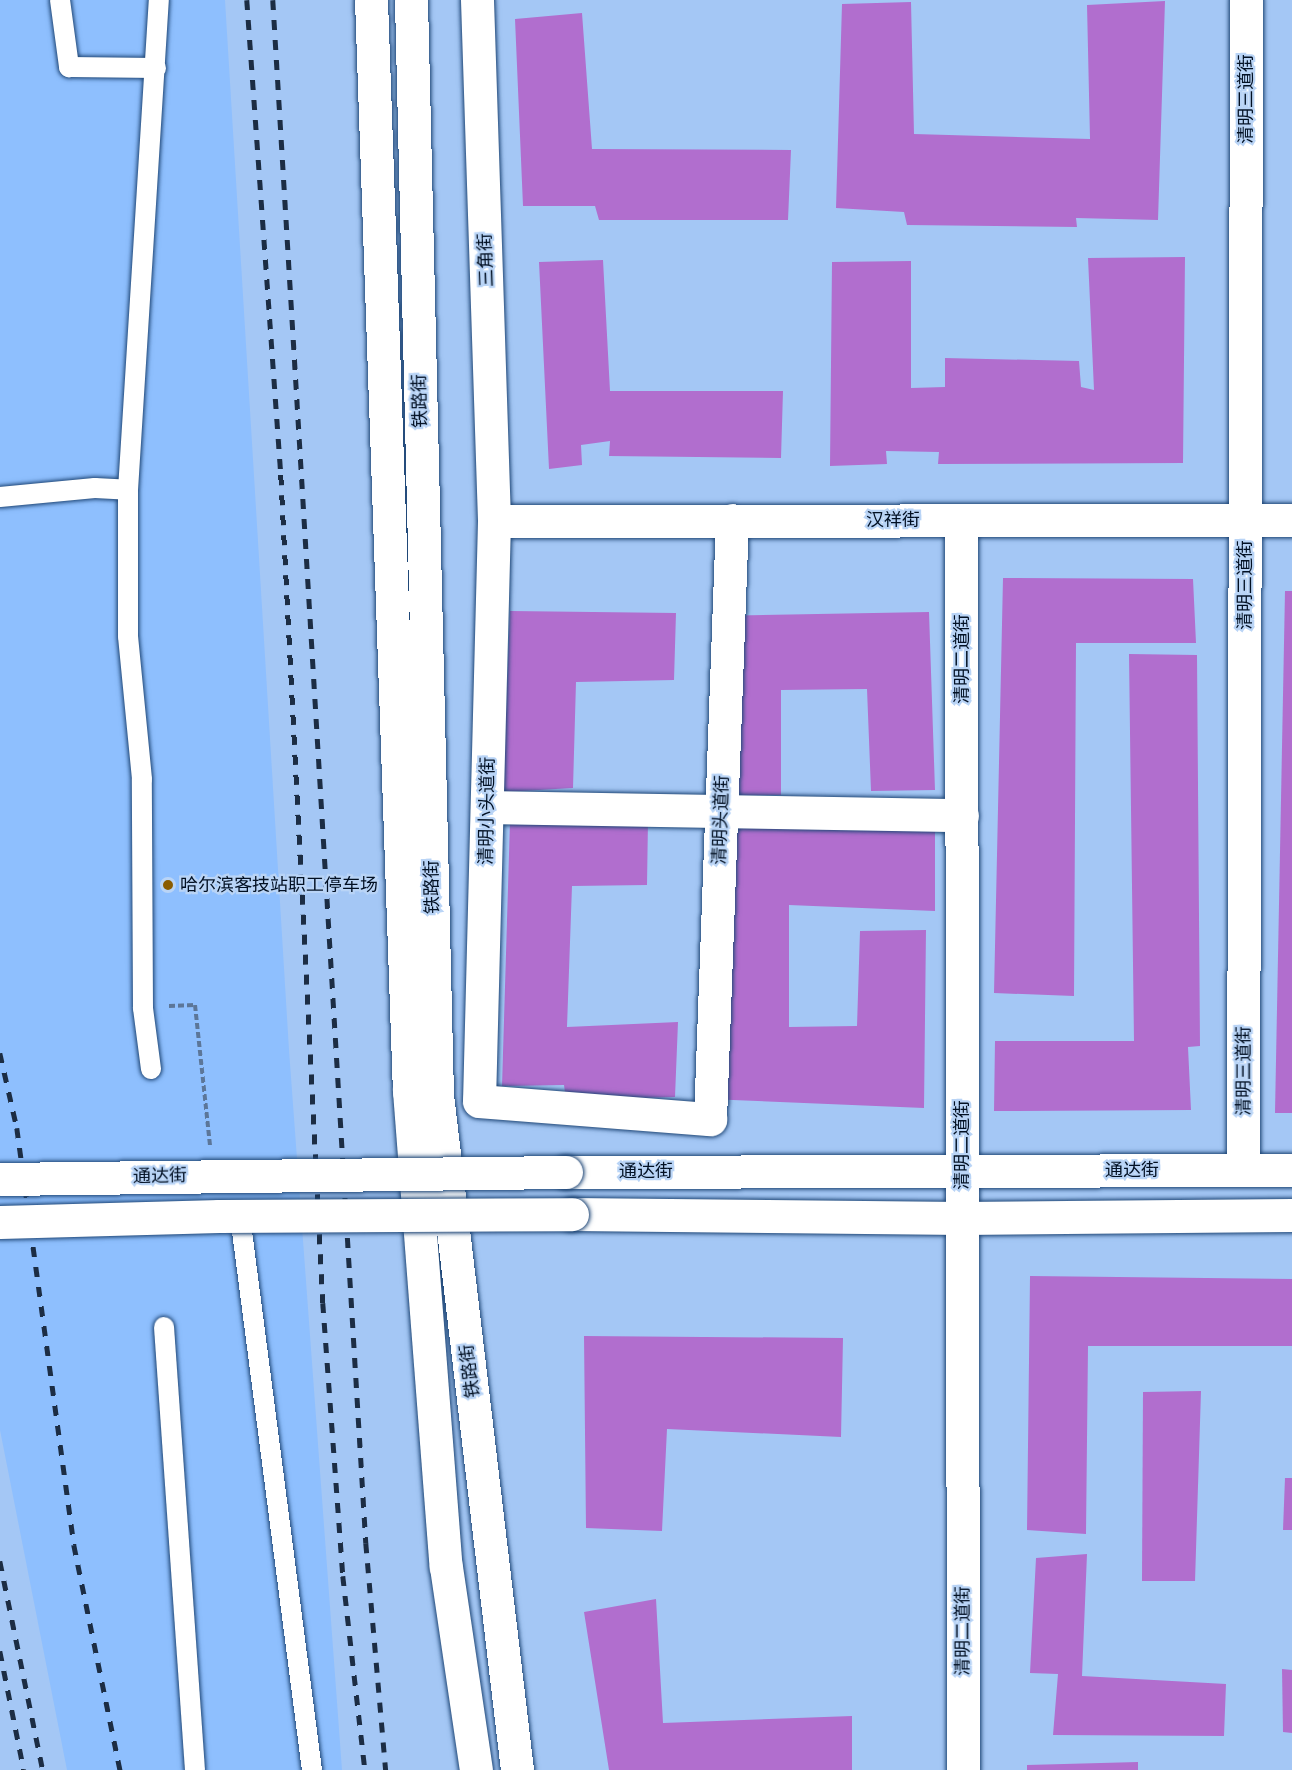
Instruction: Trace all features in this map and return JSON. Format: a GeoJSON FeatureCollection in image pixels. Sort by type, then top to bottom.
{"type":"FeatureCollection","features":[{"type":"Feature","properties":{"kind":"main road","name":"铁路街"},"geometry":{"type":"LineString","coordinates":[[371,0],[409,1091],[446,1567],[476,1770]]}},
{"type":"Feature","properties":{"kind":"main road","name":"铁路街"},"geometry":{"type":"LineString","coordinates":[[411,0],[437,1095],[517,1770]]}},
{"type":"Feature","properties":{"kind":"main road","name":"三角街"},"geometry":{"type":"LineString","coordinates":[[477,0],[494,521]]}},
{"type":"Feature","properties":{"kind":"main road","name":"清明三道街"},"geometry":{"type":"LineString","coordinates":[[1244,1169],[1246,0]]}},
{"type":"Feature","properties":{"kind":"main road","name":"清明头道街"},"geometry":{"type":"LineString","coordinates":[[710,1119],[732,520]]}},
{"type":"Feature","properties":{"kind":"main road","name":"清明二道街"},"geometry":{"type":"LineString","coordinates":[[962,520],[963,1770]]}},
{"type":"Feature","properties":{"kind":"main road","name":"汉祥街"},"geometry":{"type":"LineString","coordinates":[[494,521],[1292,520]]}},
{"type":"Feature","properties":{"kind":"main road","name":"清明小头道街"},"geometry":{"type":"LineString","coordinates":[[494,521],[479,1101],[710,1119]]}},
{"type":"Feature","properties":{"kind":"main road"},"geometry":{"type":"LineString","coordinates":[[487,807],[962,815]]}},
{"type":"Feature","properties":{"kind":"main road","name":"通达街"},"geometry":{"type":"LineString","coordinates":[[0,1179],[566,1172],[1292,1170]]}},
{"type":"Feature","properties":{"kind":"main road"},"geometry":{"type":"LineString","coordinates":[[0,1222],[240,1216],[572,1214],[962,1218],[1292,1215]]}},
{"type":"Feature","properties":{"kind":"lane"},"geometry":{"type":"LineString","coordinates":[[60,0],[69,67],[156,68]]}},
{"type":"Feature","properties":{"kind":"lane"},"geometry":{"type":"LineString","coordinates":[[151,1069],[143,1008],[142,778],[128,636],[128,490],[159,0]]}},
{"type":"Feature","properties":{"kind":"lane"},"geometry":{"type":"LineString","coordinates":[[0,497],[84,489],[128,490]]}},
{"type":"Feature","properties":{"kind":"lane"},"geometry":{"type":"LineString","coordinates":[[240,1216],[312,1770]]}},
{"type":"Feature","properties":{"kind":"lane"},"geometry":{"type":"LineString","coordinates":[[164,1327],[195,1770]]}},
{"type":"Feature","properties":{"kind":"path"},"geometry":{"type":"LineString","coordinates":[[143,1008],[195,1005],[213,1175]]}},
{"type":"Feature","properties":{"kind":"shaded area"},"geometry":{"type":"Polygon","coordinates":[[[0,0],[225,0],[289,1050],[342,1770],[67,1770],[0,1430],[0,0]]]}},
{"type":"Feature","properties":{"kind":"building"},"geometry":{"type":"Polygon","coordinates":[[[1165,1],[1158,220],[1076,218],[1077,227],[907,225],[904,212],[836,208],[842,4],[911,2],[914,134],[1090,139],[1087,5],[1165,1]]]}},
{"type":"Feature","properties":{"kind":"building"},"geometry":{"type":"Polygon","coordinates":[[[582,13],[592,149],[791,150],[788,220],[599,220],[595,206],[523,206],[515,19],[582,13]]]}},
{"type":"Feature","properties":{"kind":"building"},"geometry":{"type":"Polygon","coordinates":[[[1185,257],[1183,463],[938,464],[939,452],[886,451],[887,464],[830,466],[832,262],[911,261],[911,388],[945,387],[945,358],[1079,361],[1081,387],[1094,390],[1088,258],[1185,257]]]}},
{"type":"Feature","properties":{"kind":"building"},"geometry":{"type":"Polygon","coordinates":[[[603,260],[610,391],[783,391],[781,458],[609,456],[610,441],[581,445],[582,465],[549,469],[539,262],[603,260]]]}},
{"type":"Feature","properties":{"kind":"building"},"geometry":{"type":"Polygon","coordinates":[[[1003,578],[1193,579],[1196,643],[1076,643],[1074,996],[994,993],[1003,578]]]}},
{"type":"Feature","properties":{"kind":"building"},"geometry":{"type":"Polygon","coordinates":[[[1285,591],[1292,591],[1292,1113],[1275,1113],[1285,591]]]}},
{"type":"Feature","properties":{"kind":"building"},"geometry":{"type":"Polygon","coordinates":[[[510,611],[676,613],[674,680],[576,682],[573,788],[503,792],[510,611]]]}},
{"type":"Feature","properties":{"kind":"building"},"geometry":{"type":"Polygon","coordinates":[[[929,612],[935,790],[871,791],[867,689],[781,690],[781,795],[710,796],[714,616],[929,612]]]}},
{"type":"Feature","properties":{"kind":"building"},"geometry":{"type":"Polygon","coordinates":[[[1129,654],[1197,655],[1200,1046],[1188,1047],[1191,1110],[994,1111],[995,1041],[1134,1041],[1129,654]]]}},
{"type":"Feature","properties":{"kind":"building"},"geometry":{"type":"Polygon","coordinates":[[[648,820],[647,885],[572,886],[567,1027],[678,1022],[675,1097],[566,1100],[564,1085],[502,1086],[510,821],[648,820]]]}},
{"type":"Feature","properties":{"kind":"building"},"geometry":{"type":"Polygon","coordinates":[[[715,821],[935,826],[935,911],[789,905],[789,1027],[857,1026],[860,931],[926,930],[924,1108],[708,1099],[715,821]]]}},
{"type":"Feature","properties":{"kind":"building"},"geometry":{"type":"Polygon","coordinates":[[[1030,1276],[1292,1279],[1292,1346],[1088,1346],[1086,1534],[1027,1530],[1030,1276]]]}},
{"type":"Feature","properties":{"kind":"building"},"geometry":{"type":"Polygon","coordinates":[[[584,1336],[843,1338],[841,1437],[667,1429],[662,1531],[586,1528],[584,1336]]]}},
{"type":"Feature","properties":{"kind":"building"},"geometry":{"type":"Polygon","coordinates":[[[1201,1391],[1195,1581],[1142,1581],[1143,1392],[1201,1391]]]}},
{"type":"Feature","properties":{"kind":"building"},"geometry":{"type":"Polygon","coordinates":[[[1285,1478],[1292,1478],[1292,1530],[1283,1530],[1285,1478]]]}},
{"type":"Feature","properties":{"kind":"building"},"geometry":{"type":"Polygon","coordinates":[[[1087,1554],[1082,1676],[1226,1684],[1224,1736],[1053,1735],[1058,1674],[1030,1673],[1036,1558],[1087,1554]]]}},
{"type":"Feature","properties":{"kind":"building"},"geometry":{"type":"Polygon","coordinates":[[[656,1599],[663,1723],[852,1716],[852,1770],[609,1770],[584,1612],[656,1599]]]}},
{"type":"Feature","properties":{"kind":"building"},"geometry":{"type":"Polygon","coordinates":[[[1282,1669],[1292,1670],[1292,1733],[1283,1732],[1282,1669]]]}},
{"type":"Feature","properties":{"kind":"building"},"geometry":{"type":"Polygon","coordinates":[[[1138,1762],[1138,1770],[1027,1770],[1027,1765],[1138,1762]]]}},
{"type":"Feature","properties":{"kind":"railway"},"geometry":{"type":"LineString","coordinates":[[247,0],[281,475],[323,1303],[343,1576],[365,1770]]}},
{"type":"Feature","properties":{"kind":"railway"},"geometry":{"type":"LineString","coordinates":[[273,0],[366,1543],[386,1770]]}},
{"type":"Feature","properties":{"kind":"railway"},"geometry":{"type":"LineString","coordinates":[[0,1053],[17,1128],[74,1545],[120,1770]]}},
{"type":"Feature","properties":{"kind":"railway"},"geometry":{"type":"LineString","coordinates":[[0,1561],[43,1770]]}},
{"type":"Feature","properties":{"kind":"railway"},"geometry":{"type":"LineString","coordinates":[[0,1651],[24,1770]]}},
{"type":"Feature","properties":{"kind":"place","name":"哈尔滨客技站职工停车场"},"geometry":{"type":"Point","coordinates":[168,885]}}]}
